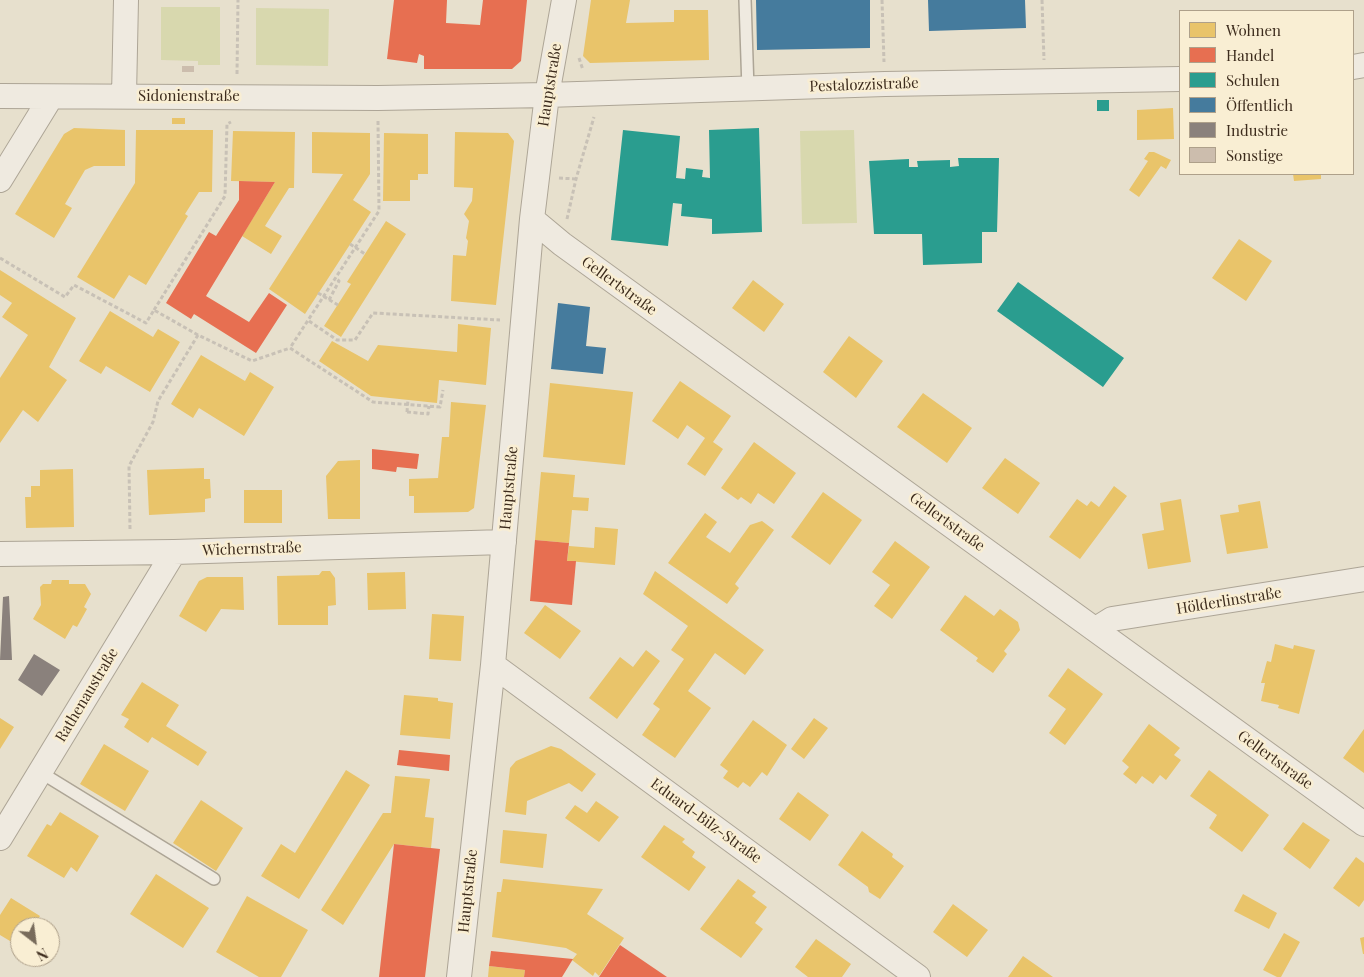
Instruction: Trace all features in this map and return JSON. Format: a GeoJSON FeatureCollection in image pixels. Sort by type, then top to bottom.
{"type":"FeatureCollection","features":[{"type":"Feature","properties":{"kind":"street"},"geometry":{"type":"LineString","coordinates":[[124,96],[126,0]]}},
{"type":"Feature","properties":{"kind":"street","name":"Hauptstraße"},"geometry":{"type":"LineString","coordinates":[[458,977],[494,664],[532,219],[547,95],[564,0]]}},
{"type":"Feature","properties":{"kind":"street","name":"Pestalozzistraße"},"geometry":{"type":"LineString","coordinates":[[547,95],[885,84],[1179,79]]}},
{"type":"Feature","properties":{"kind":"street","name":"Sidonienstraße"},"geometry":{"type":"LineString","coordinates":[[0,96],[378,98],[547,95]]}},
{"type":"Feature","properties":{"kind":"street"},"geometry":{"type":"LineString","coordinates":[[0,180],[51,97]]}},
{"type":"Feature","properties":{"kind":"street","name":"Gellertstraße"},"geometry":{"type":"LineString","coordinates":[[532,219],[562,244],[1364,824]]}},
{"type":"Feature","properties":{"kind":"street","name":"Wichernstraße"},"geometry":{"type":"LineString","coordinates":[[0,554],[174,552],[504,542]]}},
{"type":"Feature","properties":{"kind":"street","name":"Rathenaustraße"},"geometry":{"type":"LineString","coordinates":[[0,838],[174,552]]}},
{"type":"Feature","properties":{"kind":"street","name":"Hölderlinstraße"},"geometry":{"type":"LineString","coordinates":[[1096,629],[1112,619],[1364,579]]}},
{"type":"Feature","properties":{"kind":"street","name":"Eduard-Bilz-Straße"},"geometry":{"type":"LineString","coordinates":[[494,664],[918,977]]}},
{"type":"Feature","properties":{"kind":"lane"},"geometry":{"type":"LineString","coordinates":[[745,0],[748,88]]}},
{"type":"Feature","properties":{"kind":"lane"},"geometry":{"type":"LineString","coordinates":[[40,772],[214,880]]}},
{"type":"Feature","properties":{"kind":"path"},"geometry":{"type":"LineString","coordinates":[[237,63],[238,0]]}},
{"type":"Feature","properties":{"kind":"path"},"geometry":{"type":"LineString","coordinates":[[882,0],[885,84]]}},
{"type":"Feature","properties":{"kind":"path"},"geometry":{"type":"LineString","coordinates":[[1042,0],[1044,80]]}},
{"type":"Feature","properties":{"kind":"path"},"geometry":{"type":"LineString","coordinates":[[562,244],[576,179],[601,93],[580,66],[578,57]]}},
{"type":"Feature","properties":{"kind":"path"},"geometry":{"type":"LineString","coordinates":[[0,258],[65,298],[74,285],[146,323],[225,196],[227,124],[236,120],[237,96]]}},
{"type":"Feature","properties":{"kind":"path"},"geometry":{"type":"LineString","coordinates":[[154,310],[252,361],[290,348],[379,211],[378,98]]}},
{"type":"Feature","properties":{"kind":"path"},"geometry":{"type":"LineString","coordinates":[[350,244],[365,254]]}},
{"type":"Feature","properties":{"kind":"path"},"geometry":{"type":"LineString","coordinates":[[329,300],[339,281],[336,278]]}},
{"type":"Feature","properties":{"kind":"path"},"geometry":{"type":"LineString","coordinates":[[318,293],[338,305]]}},
{"type":"Feature","properties":{"kind":"path"},"geometry":{"type":"LineString","coordinates":[[309,321],[337,340],[355,340],[373,313],[524,322]]}},
{"type":"Feature","properties":{"kind":"path"},"geometry":{"type":"LineString","coordinates":[[130,552],[129,466],[153,422],[158,401],[198,334]]}},
{"type":"Feature","properties":{"kind":"path"},"geometry":{"type":"LineString","coordinates":[[290,348],[373,402],[440,407],[443,390]]}},
{"type":"Feature","properties":{"kind":"path"},"geometry":{"type":"LineString","coordinates":[[408,400],[407,412],[428,414],[429,406]]}},
{"type":"Feature","properties":{"kind":"green space"},"geometry":{"type":"Polygon","coordinates":[[[161,7],[220,7],[220,65],[198,65],[198,61],[161,60],[161,7]]]}},
{"type":"Feature","properties":{"kind":"green space"},"geometry":{"type":"Polygon","coordinates":[[[256,8],[329,9],[328,66],[256,65],[256,8]]]}},
{"type":"Feature","properties":{"kind":"green space"},"geometry":{"type":"Polygon","coordinates":[[[854,130],[857,223],[802,224],[800,131],[854,130]]]}},
{"type":"Feature","properties":{"kind":"building: Wohnen"},"geometry":{"type":"Polygon","coordinates":[[[591,0],[630,0],[626,23],[674,22],[674,10],[708,10],[709,60],[590,63],[583,56],[591,0]]]}},
{"type":"Feature","properties":{"kind":"building: Wohnen"},"geometry":{"type":"Polygon","coordinates":[[[1173,108],[1174,139],[1137,140],[1137,110],[1173,108]]]}},
{"type":"Feature","properties":{"kind":"building: Wohnen"},"geometry":{"type":"Polygon","coordinates":[[[172,118],[185,118],[185,124],[172,124],[172,118]]]}},
{"type":"Feature","properties":{"kind":"building: Wohnen"},"geometry":{"type":"Polygon","coordinates":[[[74,128],[125,130],[125,166],[94,166],[85,170],[65,204],[72,208],[54,238],[15,214],[64,134],[74,128]]]}},
{"type":"Feature","properties":{"kind":"building: Wohnen"},"geometry":{"type":"Polygon","coordinates":[[[136,130],[213,130],[212,192],[199,192],[185,214],[188,216],[146,285],[129,275],[114,299],[77,277],[135,183],[136,130]]]}},
{"type":"Feature","properties":{"kind":"building: Wohnen"},"geometry":{"type":"Polygon","coordinates":[[[233,131],[295,132],[294,188],[289,188],[265,226],[282,236],[271,254],[242,236],[275,182],[231,181],[233,131]]]}},
{"type":"Feature","properties":{"kind":"building: Wohnen"},"geometry":{"type":"Polygon","coordinates":[[[312,132],[370,133],[370,174],[353,200],[371,212],[305,314],[269,289],[343,174],[312,173],[312,132]]]}},
{"type":"Feature","properties":{"kind":"building: Wohnen"},"geometry":{"type":"Polygon","coordinates":[[[455,132],[508,133],[514,141],[496,305],[451,301],[453,255],[466,256],[468,241],[466,238],[469,221],[464,214],[472,201],[473,188],[454,187],[455,132]]]}},
{"type":"Feature","properties":{"kind":"building: Wohnen"},"geometry":{"type":"Polygon","coordinates":[[[384,133],[428,134],[428,174],[418,174],[418,180],[410,180],[410,201],[383,201],[384,133]]]}},
{"type":"Feature","properties":{"kind":"building: Wohnen"},"geometry":{"type":"Polygon","coordinates":[[[1149,152],[1154,152],[1171,160],[1166,169],[1161,166],[1139,197],[1129,190],[1148,161],[1144,159],[1149,152]]]}},
{"type":"Feature","properties":{"kind":"building: Wohnen"},"geometry":{"type":"Polygon","coordinates":[[[1293,175],[1321,175],[1321,179],[1294,181],[1293,175]]]}},
{"type":"Feature","properties":{"kind":"building: Wohnen"},"geometry":{"type":"Polygon","coordinates":[[[386,221],[406,234],[341,337],[324,326],[351,284],[347,282],[386,221]]]}},
{"type":"Feature","properties":{"kind":"building: Wohnen"},"geometry":{"type":"Polygon","coordinates":[[[1239,239],[1272,261],[1246,301],[1212,278],[1239,239]]]}},
{"type":"Feature","properties":{"kind":"building: Wohnen"},"geometry":{"type":"Polygon","coordinates":[[[0,270],[76,318],[49,367],[67,380],[38,422],[23,410],[0,443],[0,378],[28,335],[2,317],[12,303],[0,295],[0,270]]]}},
{"type":"Feature","properties":{"kind":"building: Wohnen"},"geometry":{"type":"Polygon","coordinates":[[[753,280],[784,304],[764,332],[732,308],[753,280]]]}},
{"type":"Feature","properties":{"kind":"building: Wohnen"},"geometry":{"type":"Polygon","coordinates":[[[110,311],[153,337],[158,329],[180,342],[150,392],[106,366],[101,374],[79,361],[110,311]]]}},
{"type":"Feature","properties":{"kind":"building: Wohnen"},"geometry":{"type":"Polygon","coordinates":[[[458,324],[491,328],[486,385],[439,380],[437,403],[371,396],[319,361],[332,341],[368,361],[378,345],[457,352],[458,324]]]}},
{"type":"Feature","properties":{"kind":"building: Wohnen"},"geometry":{"type":"Polygon","coordinates":[[[849,336],[883,361],[856,398],[823,372],[849,336]]]}},
{"type":"Feature","properties":{"kind":"building: Wohnen"},"geometry":{"type":"Polygon","coordinates":[[[201,355],[245,381],[250,372],[274,387],[244,436],[199,408],[193,418],[171,404],[201,355]]]}},
{"type":"Feature","properties":{"kind":"building: Wohnen"},"geometry":{"type":"Polygon","coordinates":[[[680,381],[731,416],[713,442],[723,449],[705,476],[687,464],[705,438],[687,425],[678,439],[652,421],[680,381]]]}},
{"type":"Feature","properties":{"kind":"building: Wohnen"},"geometry":{"type":"Polygon","coordinates":[[[550,383],[633,392],[625,465],[543,457],[550,383]]]}},
{"type":"Feature","properties":{"kind":"building: Wohnen"},"geometry":{"type":"Polygon","coordinates":[[[923,393],[972,428],[947,463],[897,427],[923,393]]]}},
{"type":"Feature","properties":{"kind":"building: Wohnen"},"geometry":{"type":"Polygon","coordinates":[[[451,402],[486,405],[474,508],[468,512],[414,513],[414,496],[409,496],[409,479],[438,478],[442,437],[449,437],[451,402]]]}},
{"type":"Feature","properties":{"kind":"building: Wohnen"},"geometry":{"type":"Polygon","coordinates":[[[754,442],[796,473],[774,504],[758,493],[751,504],[741,497],[738,500],[721,488],[754,442]]]}},
{"type":"Feature","properties":{"kind":"building: Wohnen"},"geometry":{"type":"Polygon","coordinates":[[[1005,458],[1040,483],[1018,514],[982,488],[1005,458]]]}},
{"type":"Feature","properties":{"kind":"building: Wohnen"},"geometry":{"type":"Polygon","coordinates":[[[360,460],[360,519],[328,519],[326,476],[338,461],[360,460]]]}},
{"type":"Feature","properties":{"kind":"building: Wohnen"},"geometry":{"type":"Polygon","coordinates":[[[204,468],[204,479],[210,479],[211,498],[205,499],[205,512],[149,515],[147,470],[204,468]]]}},
{"type":"Feature","properties":{"kind":"building: Wohnen"},"geometry":{"type":"Polygon","coordinates":[[[73,469],[74,527],[26,528],[25,497],[31,497],[31,486],[40,486],[40,470],[73,469]]]}},
{"type":"Feature","properties":{"kind":"building: Wohnen"},"geometry":{"type":"Polygon","coordinates":[[[541,472],[575,475],[573,497],[589,498],[588,511],[572,510],[569,543],[535,540],[541,472]]]}},
{"type":"Feature","properties":{"kind":"building: Wohnen"},"geometry":{"type":"Polygon","coordinates":[[[1114,486],[1127,496],[1080,559],[1049,537],[1077,499],[1087,506],[1091,501],[1099,507],[1114,486]]]}},
{"type":"Feature","properties":{"kind":"building: Wohnen"},"geometry":{"type":"Polygon","coordinates":[[[244,490],[282,490],[282,523],[244,523],[244,490]]]}},
{"type":"Feature","properties":{"kind":"building: Wohnen"},"geometry":{"type":"Polygon","coordinates":[[[823,492],[862,520],[830,565],[791,537],[823,492]]]}},
{"type":"Feature","properties":{"kind":"building: Wohnen"},"geometry":{"type":"Polygon","coordinates":[[[1181,499],[1191,562],[1148,569],[1142,534],[1164,530],[1160,503],[1181,499]]]}},
{"type":"Feature","properties":{"kind":"building: Wohnen"},"geometry":{"type":"Polygon","coordinates":[[[1260,501],[1268,548],[1227,554],[1220,515],[1239,512],[1238,505],[1260,501]]]}},
{"type":"Feature","properties":{"kind":"building: Wohnen"},"geometry":{"type":"Polygon","coordinates":[[[705,513],[717,522],[706,537],[730,553],[750,525],[762,521],[774,530],[735,584],[739,588],[727,604],[668,563],[705,513]]]}},
{"type":"Feature","properties":{"kind":"building: Wohnen"},"geometry":{"type":"Polygon","coordinates":[[[595,527],[618,529],[615,565],[567,561],[569,546],[594,548],[595,527]]]}},
{"type":"Feature","properties":{"kind":"building: Wohnen"},"geometry":{"type":"Polygon","coordinates":[[[895,541],[930,567],[892,619],[874,606],[890,585],[872,572],[895,541]]]}},
{"type":"Feature","properties":{"kind":"building: Wohnen"},"geometry":{"type":"Polygon","coordinates":[[[322,571],[330,571],[335,578],[336,605],[328,606],[328,625],[278,625],[277,576],[319,575],[322,571]]]}},
{"type":"Feature","properties":{"kind":"building: Wohnen"},"geometry":{"type":"Polygon","coordinates":[[[655,571],[764,650],[745,675],[715,653],[688,691],[711,708],[675,758],[642,735],[660,709],[653,704],[684,659],[671,650],[688,626],[643,594],[655,571]]]}},
{"type":"Feature","properties":{"kind":"building: Wohnen"},"geometry":{"type":"Polygon","coordinates":[[[405,572],[406,609],[368,610],[367,573],[405,572]]]}},
{"type":"Feature","properties":{"kind":"building: Wohnen"},"geometry":{"type":"Polygon","coordinates":[[[207,577],[243,577],[244,610],[221,609],[206,632],[179,616],[199,581],[207,577]]]}},
{"type":"Feature","properties":{"kind":"building: Wohnen"},"geometry":{"type":"Polygon","coordinates":[[[52,580],[69,580],[69,584],[85,584],[91,594],[84,607],[87,609],[77,627],[73,625],[65,639],[33,619],[41,605],[40,587],[43,584],[51,584],[52,580]]]}},
{"type":"Feature","properties":{"kind":"building: Wohnen"},"geometry":{"type":"Polygon","coordinates":[[[965,595],[994,616],[1000,609],[1018,622],[1020,630],[1004,651],[1007,654],[993,673],[976,661],[978,658],[940,630],[965,595]]]}},
{"type":"Feature","properties":{"kind":"building: Wohnen"},"geometry":{"type":"Polygon","coordinates":[[[545,605],[581,631],[560,659],[524,633],[545,605]]]}},
{"type":"Feature","properties":{"kind":"building: Wohnen"},"geometry":{"type":"Polygon","coordinates":[[[432,614],[464,616],[461,661],[429,659],[432,614]]]}},
{"type":"Feature","properties":{"kind":"building: Wohnen"},"geometry":{"type":"Polygon","coordinates":[[[1275,644],[1293,649],[1294,645],[1315,650],[1299,714],[1278,708],[1279,705],[1261,701],[1265,683],[1261,683],[1267,661],[1271,662],[1275,644]]]}},
{"type":"Feature","properties":{"kind":"building: Wohnen"},"geometry":{"type":"Polygon","coordinates":[[[646,650],[660,661],[617,719],[589,698],[620,657],[633,667],[646,650]]]}},
{"type":"Feature","properties":{"kind":"building: Wohnen"},"geometry":{"type":"Polygon","coordinates":[[[1068,668],[1103,694],[1065,745],[1049,733],[1066,709],[1048,696],[1068,668]]]}},
{"type":"Feature","properties":{"kind":"building: Wohnen"},"geometry":{"type":"Polygon","coordinates":[[[142,682],[179,705],[166,726],[207,752],[198,766],[152,737],[148,743],[124,727],[129,719],[121,715],[142,682]]]}},
{"type":"Feature","properties":{"kind":"building: Wohnen"},"geometry":{"type":"Polygon","coordinates":[[[404,695],[438,698],[438,701],[453,703],[450,739],[400,735],[404,695]]]}},
{"type":"Feature","properties":{"kind":"building: Wohnen"},"geometry":{"type":"Polygon","coordinates":[[[0,718],[14,727],[0,749],[0,718]]]}},
{"type":"Feature","properties":{"kind":"building: Wohnen"},"geometry":{"type":"Polygon","coordinates":[[[814,718],[828,728],[804,759],[791,749],[814,718]]]}},
{"type":"Feature","properties":{"kind":"building: Wohnen"},"geometry":{"type":"Polygon","coordinates":[[[753,720],[787,745],[767,776],[762,772],[750,787],[743,782],[738,788],[723,778],[728,771],[720,765],[753,720]]]}},
{"type":"Feature","properties":{"kind":"building: Wohnen"},"geometry":{"type":"Polygon","coordinates":[[[1149,724],[1180,748],[1174,755],[1181,760],[1166,780],[1160,775],[1153,784],[1142,776],[1136,784],[1123,774],[1129,767],[1122,761],[1149,724]]]}},
{"type":"Feature","properties":{"kind":"building: Wohnen"},"geometry":{"type":"Polygon","coordinates":[[[1364,729],[1364,773],[1343,758],[1364,729]]]}},
{"type":"Feature","properties":{"kind":"building: Wohnen"},"geometry":{"type":"Polygon","coordinates":[[[104,744],[149,771],[125,811],[80,784],[104,744]]]}},
{"type":"Feature","properties":{"kind":"building: Wohnen"},"geometry":{"type":"Polygon","coordinates":[[[551,746],[561,749],[596,774],[582,792],[569,783],[527,801],[526,815],[505,812],[510,768],[516,761],[551,746]]]}},
{"type":"Feature","properties":{"kind":"building: Wohnen"},"geometry":{"type":"Polygon","coordinates":[[[346,770],[370,785],[299,899],[261,876],[281,844],[295,853],[346,770]]]}},
{"type":"Feature","properties":{"kind":"building: Wohnen"},"geometry":{"type":"Polygon","coordinates":[[[1209,770],[1269,815],[1242,852],[1209,828],[1217,815],[1190,796],[1209,770]]]}},
{"type":"Feature","properties":{"kind":"building: Wohnen"},"geometry":{"type":"Polygon","coordinates":[[[395,776],[430,779],[425,817],[434,818],[431,848],[394,844],[343,925],[321,910],[383,813],[391,813],[395,776]]]}},
{"type":"Feature","properties":{"kind":"building: Wohnen"},"geometry":{"type":"Polygon","coordinates":[[[798,792],[829,815],[810,841],[779,819],[798,792]]]}},
{"type":"Feature","properties":{"kind":"building: Wohnen"},"geometry":{"type":"Polygon","coordinates":[[[201,800],[243,828],[216,871],[173,843],[201,800]]]}},
{"type":"Feature","properties":{"kind":"building: Wohnen"},"geometry":{"type":"Polygon","coordinates":[[[596,801],[619,817],[599,842],[565,818],[575,805],[587,813],[596,801]]]}},
{"type":"Feature","properties":{"kind":"building: Wohnen"},"geometry":{"type":"Polygon","coordinates":[[[60,812],[99,836],[77,872],[71,867],[64,878],[27,856],[47,824],[51,826],[60,812]]]}},
{"type":"Feature","properties":{"kind":"building: Wohnen"},"geometry":{"type":"Polygon","coordinates":[[[1303,822],[1330,840],[1310,869],[1283,849],[1303,822]]]}},
{"type":"Feature","properties":{"kind":"building: Wohnen"},"geometry":{"type":"Polygon","coordinates":[[[664,825],[685,839],[682,842],[695,852],[692,857],[706,867],[689,891],[641,857],[664,825]]]}},
{"type":"Feature","properties":{"kind":"building: Wohnen"},"geometry":{"type":"Polygon","coordinates":[[[503,830],[547,834],[543,868],[500,863],[503,830]]]}},
{"type":"Feature","properties":{"kind":"building: Wohnen"},"geometry":{"type":"Polygon","coordinates":[[[862,831],[893,854],[892,857],[904,866],[880,899],[869,892],[868,887],[838,865],[862,831]]]}},
{"type":"Feature","properties":{"kind":"building: Wohnen"},"geometry":{"type":"Polygon","coordinates":[[[1356,857],[1364,863],[1364,900],[1359,907],[1333,888],[1356,857]]]}},
{"type":"Feature","properties":{"kind":"building: Wohnen"},"geometry":{"type":"Polygon","coordinates":[[[156,874],[209,908],[183,948],[130,914],[156,874]]]}},
{"type":"Feature","properties":{"kind":"building: Wohnen"},"geometry":{"type":"Polygon","coordinates":[[[503,879],[603,889],[587,914],[624,938],[599,976],[595,972],[593,976],[572,960],[577,954],[566,948],[492,937],[497,892],[501,892],[503,879]]]}},
{"type":"Feature","properties":{"kind":"building: Wohnen"},"geometry":{"type":"Polygon","coordinates":[[[738,879],[756,892],[752,896],[767,907],[755,923],[763,929],[741,958],[700,929],[738,879]]]}},
{"type":"Feature","properties":{"kind":"building: Wohnen"},"geometry":{"type":"Polygon","coordinates":[[[1243,894],[1277,913],[1269,929],[1234,911],[1243,894]]]}},
{"type":"Feature","properties":{"kind":"building: Wohnen"},"geometry":{"type":"Polygon","coordinates":[[[247,896],[308,930],[281,977],[259,977],[216,952],[247,896]]]}},
{"type":"Feature","properties":{"kind":"building: Wohnen"},"geometry":{"type":"Polygon","coordinates":[[[11,898],[40,916],[10,917],[10,941],[0,935],[0,915],[11,898]]]}},
{"type":"Feature","properties":{"kind":"building: Wohnen"},"geometry":{"type":"Polygon","coordinates":[[[953,904],[988,930],[967,957],[933,932],[953,904]]]}},
{"type":"Feature","properties":{"kind":"building: Wohnen"},"geometry":{"type":"Polygon","coordinates":[[[1284,933],[1300,942],[1281,977],[1277,977],[1263,970],[1284,933]]]}},
{"type":"Feature","properties":{"kind":"building: Wohnen"},"geometry":{"type":"Polygon","coordinates":[[[1364,937],[1364,954],[1363,954],[1360,938],[1364,937]]]}},
{"type":"Feature","properties":{"kind":"building: Wohnen"},"geometry":{"type":"Polygon","coordinates":[[[816,939],[851,964],[842,977],[808,977],[795,967],[816,939]]]}},
{"type":"Feature","properties":{"kind":"building: Wohnen"},"geometry":{"type":"Polygon","coordinates":[[[1023,956],[1053,977],[1008,977],[1023,956]]]}},
{"type":"Feature","properties":{"kind":"building: Wohnen"},"geometry":{"type":"Polygon","coordinates":[[[489,966],[525,970],[524,977],[488,977],[489,966]]]}},
{"type":"Feature","properties":{"kind":"building: Handel"},"geometry":{"type":"Polygon","coordinates":[[[394,0],[447,0],[446,23],[480,25],[483,0],[527,0],[521,61],[512,69],[424,69],[424,56],[419,54],[417,63],[387,59],[394,0]]]}},
{"type":"Feature","properties":{"kind":"building: Handel"},"geometry":{"type":"Polygon","coordinates":[[[239,181],[275,182],[206,296],[249,322],[269,293],[287,305],[256,353],[194,314],[191,319],[166,303],[209,232],[216,236],[239,200],[239,181]]]}},
{"type":"Feature","properties":{"kind":"building: Handel"},"geometry":{"type":"Polygon","coordinates":[[[372,449],[419,454],[417,469],[397,467],[396,472],[372,469],[372,449]]]}},
{"type":"Feature","properties":{"kind":"building: Handel"},"geometry":{"type":"Polygon","coordinates":[[[535,540],[569,543],[567,561],[576,561],[572,605],[530,601],[535,540]]]}},
{"type":"Feature","properties":{"kind":"building: Handel"},"geometry":{"type":"Polygon","coordinates":[[[399,750],[450,755],[449,771],[397,765],[399,750]]]}},
{"type":"Feature","properties":{"kind":"building: Handel"},"geometry":{"type":"Polygon","coordinates":[[[394,844],[440,849],[425,977],[379,977],[394,844]]]}},
{"type":"Feature","properties":{"kind":"building: Handel"},"geometry":{"type":"Polygon","coordinates":[[[620,945],[667,977],[599,977],[620,945]]]}},
{"type":"Feature","properties":{"kind":"building: Handel"},"geometry":{"type":"Polygon","coordinates":[[[491,951],[573,959],[562,977],[524,977],[525,970],[489,966],[491,951]]]}},
{"type":"Feature","properties":{"kind":"building: Schulen"},"geometry":{"type":"Polygon","coordinates":[[[1097,100],[1109,100],[1109,111],[1097,111],[1097,100]]]}},
{"type":"Feature","properties":{"kind":"building: Schulen"},"geometry":{"type":"Polygon","coordinates":[[[759,128],[762,232],[712,234],[712,219],[681,216],[682,204],[673,203],[668,246],[611,240],[623,130],[680,136],[676,178],[685,179],[686,168],[703,170],[702,177],[710,178],[709,130],[759,128]]]}},
{"type":"Feature","properties":{"kind":"building: Schulen"},"geometry":{"type":"Polygon","coordinates":[[[958,158],[999,158],[997,232],[982,232],[982,263],[923,265],[922,234],[874,234],[869,161],[909,159],[909,167],[918,167],[917,161],[950,160],[950,167],[959,166],[958,158]]]}},
{"type":"Feature","properties":{"kind":"building: Schulen"},"geometry":{"type":"Polygon","coordinates":[[[1018,282],[1124,358],[1103,387],[997,311],[1018,282]]]}},
{"type":"Feature","properties":{"kind":"building: Öffentlich"},"geometry":{"type":"Polygon","coordinates":[[[756,0],[870,0],[870,48],[757,50],[756,0]]]}},
{"type":"Feature","properties":{"kind":"building: Öffentlich"},"geometry":{"type":"Polygon","coordinates":[[[928,0],[1025,0],[1026,28],[929,31],[928,0]]]}},
{"type":"Feature","properties":{"kind":"building: Öffentlich"},"geometry":{"type":"Polygon","coordinates":[[[558,303],[590,307],[586,346],[606,348],[603,374],[551,369],[558,303]]]}},
{"type":"Feature","properties":{"kind":"building: Industrie"},"geometry":{"type":"Polygon","coordinates":[[[9,596],[12,660],[0,660],[3,597],[9,596]]]}},
{"type":"Feature","properties":{"kind":"building: Industrie"},"geometry":{"type":"Polygon","coordinates":[[[34,654],[60,670],[42,696],[18,680],[34,654]]]}},
{"type":"Feature","properties":{"kind":"building: Sonstige"},"geometry":{"type":"Polygon","coordinates":[[[182,66],[194,66],[194,72],[182,72],[182,66]]]}}]}
